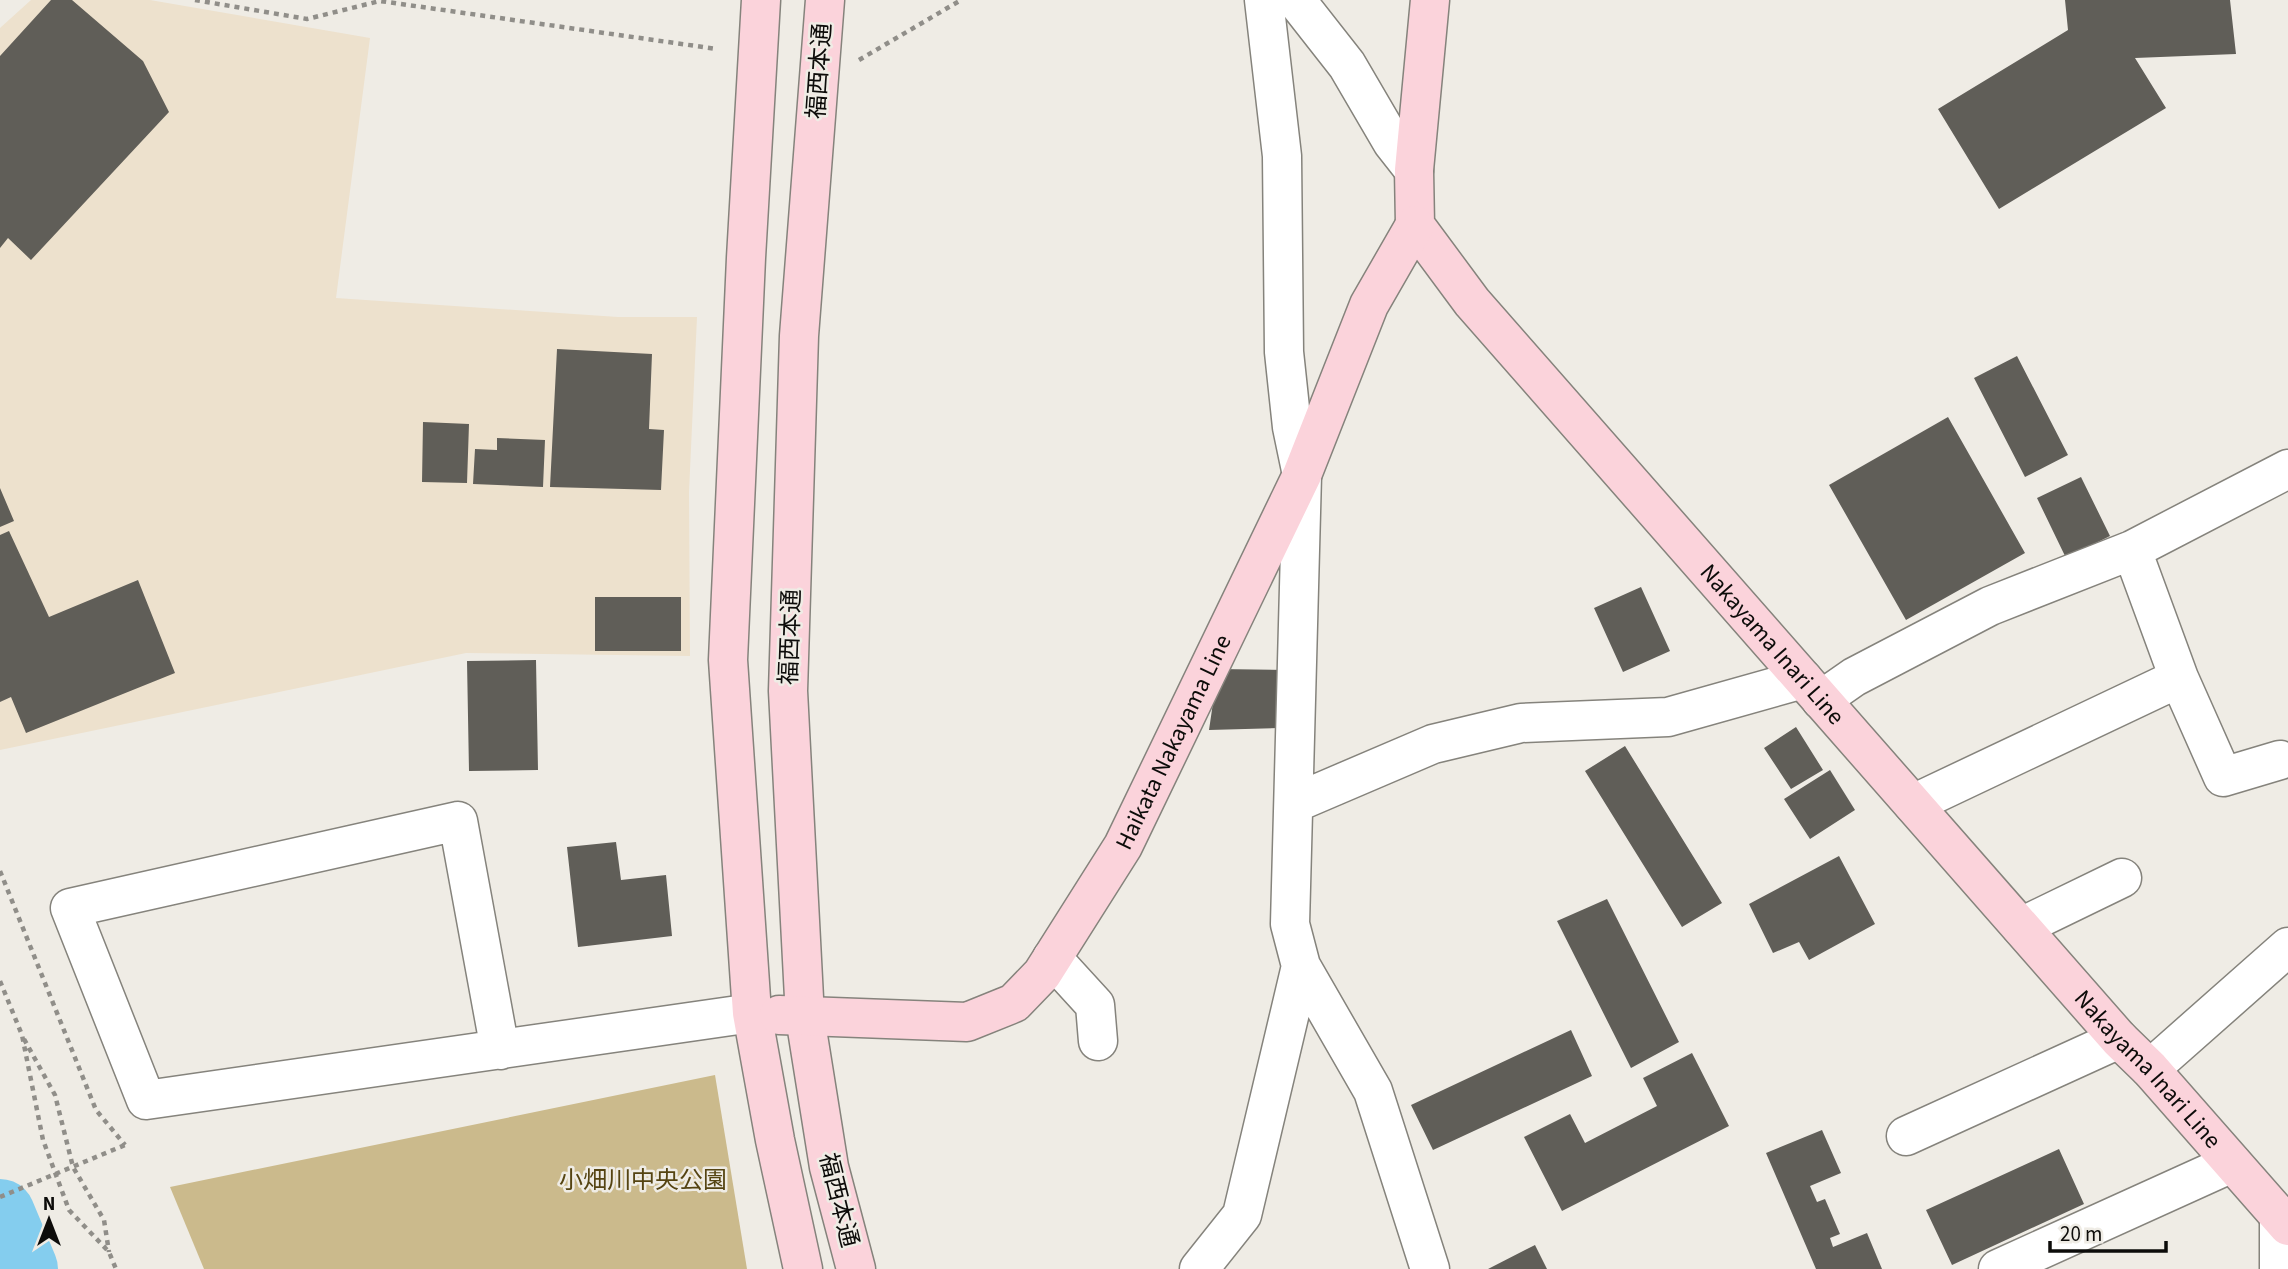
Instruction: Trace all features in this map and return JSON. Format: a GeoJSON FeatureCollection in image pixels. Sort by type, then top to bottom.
{"type":"FeatureCollection","features":[{"type":"Feature","properties":{"kind":"main road","name":"福西本通"},"geometry":{"type":"LineString","coordinates":[[761,0],[745,271],[728,660],[752,1013],[775,1140],[803,1269]]}},
{"type":"Feature","properties":{"kind":"main road","name":"福西本通"},"geometry":{"type":"LineString","coordinates":[[824,0],[799,336],[788,691],[805,1017],[829,1167],[856,1269]]}},
{"type":"Feature","properties":{"kind":"main road"},"geometry":{"type":"LineString","coordinates":[[1415,225],[1414,170],[1430,0]]}},
{"type":"Feature","properties":{"kind":"main road","name":"Haikata Nakayama Line"},"geometry":{"type":"LineString","coordinates":[[752,1013],[967,1022],[1014,1003],[1041,974],[1123,846],[1302,475],[1369,305],[1415,225]]}},
{"type":"Feature","properties":{"kind":"main road","name":"Nakayama Inari Line"},"geometry":{"type":"LineString","coordinates":[[1415,225],[1472,302],[2119,1039],[2150,1069],[2232,1163],[2281,1209]]}},
{"type":"Feature","properties":{"kind":"street"},"geometry":{"type":"LineString","coordinates":[[1264,0],[1282,156],[1284,352],[1292,427],[1302,475],[1290,924],[1301,967],[1373,1091],[1430,1269]]}},
{"type":"Feature","properties":{"kind":"street"},"geometry":{"type":"LineString","coordinates":[[1296,0],[1347,65],[1392,142],[1414,170]]}},
{"type":"Feature","properties":{"kind":"street"},"geometry":{"type":"LineString","coordinates":[[1295,803],[1433,744],[1521,723],[1668,717],[1812,690],[1854,677],[1990,606],[2132,550],[2288,469]]}},
{"type":"Feature","properties":{"kind":"street"},"geometry":{"type":"LineString","coordinates":[[2132,550],[2179,678],[2223,777],[2280,760]]}},
{"type":"Feature","properties":{"kind":"street"},"geometry":{"type":"LineString","coordinates":[[1913,804],[2179,678]]}},
{"type":"Feature","properties":{"kind":"street"},"geometry":{"type":"LineString","coordinates":[[500,1050],[458,821],[70,908],[146,1100],[500,1050],[752,1013]]}},
{"type":"Feature","properties":{"kind":"street"},"geometry":{"type":"LineString","coordinates":[[2021,927],[2122,878]]}},
{"type":"Feature","properties":{"kind":"street"},"geometry":{"type":"LineString","coordinates":[[2150,1069],[2288,947]]}},
{"type":"Feature","properties":{"kind":"street"},"geometry":{"type":"LineString","coordinates":[[1052,958],[1095,1005],[1098,1041]]}},
{"type":"Feature","properties":{"kind":"street"},"geometry":{"type":"LineString","coordinates":[[1199,1269],[1242,1215],[1301,967]]}},
{"type":"Feature","properties":{"kind":"street"},"geometry":{"type":"LineString","coordinates":[[1906,1136],[2119,1039]]}},
{"type":"Feature","properties":{"kind":"street"},"geometry":{"type":"LineString","coordinates":[[1998,1269],[2232,1163]]}},
{"type":"Feature","properties":{"kind":"street"},"geometry":{"type":"LineString","coordinates":[[2279,1269],[2281,1209]]}},
{"type":"Feature","properties":{"kind":"path"},"geometry":{"type":"LineString","coordinates":[[195,0],[307,19],[380,1],[717,49]]}},
{"type":"Feature","properties":{"kind":"path"},"geometry":{"type":"LineString","coordinates":[[852,64],[961,0]]}},
{"type":"Feature","properties":{"kind":"path"},"geometry":{"type":"LineString","coordinates":[[0,871],[96,1110],[125,1145],[0,1197]]}},
{"type":"Feature","properties":{"kind":"path"},"geometry":{"type":"LineString","coordinates":[[0,981],[22,1035],[55,1095],[73,1167],[104,1220],[109,1252],[116,1269]]}},
{"type":"Feature","properties":{"kind":"path"},"geometry":{"type":"LineString","coordinates":[[22,1035],[43,1140],[69,1210],[109,1252]]}},
{"type":"Feature","properties":{"kind":"shaded area"},"geometry":{"type":"Polygon","coordinates":[[[31,0],[150,0],[370,38],[336,298],[618,317],[697,317],[689,492],[690,656],[466,653],[0,750],[0,28],[31,0]]]}},
{"type":"Feature","properties":{"kind":"green space","name":"小畑川中央公園"},"geometry":{"type":"Polygon","coordinates":[[[715,1075],[747,1269],[204,1269],[170,1187],[715,1075]]]}},
{"type":"Feature","properties":{"kind":"building"},"geometry":{"type":"Polygon","coordinates":[[[51,0],[72,0],[143,61],[169,112],[31,260],[8,238],[0,248],[0,56],[51,0]]]}},
{"type":"Feature","properties":{"kind":"building"},"geometry":{"type":"Polygon","coordinates":[[[2065,0],[2230,0],[2236,54],[2135,58],[2166,108],[1999,209],[1938,109],[2068,30],[2065,0]]]}},
{"type":"Feature","properties":{"kind":"building"},"geometry":{"type":"Polygon","coordinates":[[[557,349],[652,354],[649,429],[664,430],[661,490],[550,487],[557,349]]]}},
{"type":"Feature","properties":{"kind":"building"},"geometry":{"type":"Polygon","coordinates":[[[2017,356],[2068,455],[2025,477],[1974,378],[2017,356]]]}},
{"type":"Feature","properties":{"kind":"building"},"geometry":{"type":"Polygon","coordinates":[[[1948,417],[2025,553],[1906,620],[1829,485],[1948,417]]]}},
{"type":"Feature","properties":{"kind":"building"},"geometry":{"type":"Polygon","coordinates":[[[423,422],[469,424],[467,483],[422,482],[423,422]]]}},
{"type":"Feature","properties":{"kind":"building"},"geometry":{"type":"Polygon","coordinates":[[[497,438],[545,440],[543,487],[473,484],[475,449],[497,450],[497,438]]]}},
{"type":"Feature","properties":{"kind":"building"},"geometry":{"type":"Polygon","coordinates":[[[2081,477],[2110,536],[2066,558],[2037,498],[2081,477]]]}},
{"type":"Feature","properties":{"kind":"building"},"geometry":{"type":"Polygon","coordinates":[[[0,488],[14,521],[0,527],[0,488]]]}},
{"type":"Feature","properties":{"kind":"building"},"geometry":{"type":"Polygon","coordinates":[[[9,531],[49,617],[138,580],[175,673],[26,733],[11,697],[0,702],[0,535],[9,531]]]}},
{"type":"Feature","properties":{"kind":"building"},"geometry":{"type":"Polygon","coordinates":[[[1641,587],[1670,651],[1623,672],[1594,608],[1641,587]]]}},
{"type":"Feature","properties":{"kind":"building"},"geometry":{"type":"Polygon","coordinates":[[[595,597],[681,597],[681,651],[595,651],[595,597]]]}},
{"type":"Feature","properties":{"kind":"building"},"geometry":{"type":"Polygon","coordinates":[[[536,660],[538,770],[469,771],[467,661],[536,660]]]}},
{"type":"Feature","properties":{"kind":"building"},"geometry":{"type":"Polygon","coordinates":[[[1218,669],[1287,670],[1279,728],[1209,730],[1218,669]]]}},
{"type":"Feature","properties":{"kind":"building"},"geometry":{"type":"Polygon","coordinates":[[[1796,727],[1823,770],[1791,789],[1764,748],[1796,727]]]}},
{"type":"Feature","properties":{"kind":"building"},"geometry":{"type":"Polygon","coordinates":[[[1625,746],[1722,903],[1682,927],[1585,771],[1625,746]]]}},
{"type":"Feature","properties":{"kind":"building"},"geometry":{"type":"Polygon","coordinates":[[[1830,770],[1855,810],[1810,839],[1784,799],[1830,770]]]}},
{"type":"Feature","properties":{"kind":"building"},"geometry":{"type":"Polygon","coordinates":[[[616,842],[621,880],[666,875],[672,936],[578,947],[567,847],[616,842]]]}},
{"type":"Feature","properties":{"kind":"building"},"geometry":{"type":"Polygon","coordinates":[[[1839,856],[1875,924],[1809,960],[1799,942],[1773,953],[1749,904],[1839,856]]]}},
{"type":"Feature","properties":{"kind":"building"},"geometry":{"type":"Polygon","coordinates":[[[1607,899],[1679,1042],[1631,1068],[1557,921],[1607,899]]]}},
{"type":"Feature","properties":{"kind":"building"},"geometry":{"type":"Polygon","coordinates":[[[1571,1030],[1592,1076],[1433,1150],[1411,1105],[1571,1030]]]}},
{"type":"Feature","properties":{"kind":"building"},"geometry":{"type":"Polygon","coordinates":[[[1692,1053],[1729,1126],[1562,1211],[1524,1137],[1570,1114],[1585,1143],[1657,1106],[1643,1078],[1692,1053]]]}},
{"type":"Feature","properties":{"kind":"building"},"geometry":{"type":"Polygon","coordinates":[[[1822,1130],[1841,1173],[1810,1186],[1817,1202],[1825,1199],[1840,1234],[1830,1238],[1833,1247],[1867,1233],[1882,1269],[1816,1269],[1766,1153],[1822,1130]]]}},
{"type":"Feature","properties":{"kind":"building"},"geometry":{"type":"Polygon","coordinates":[[[2059,1149],[2084,1204],[1952,1265],[1926,1210],[2059,1149]]]}},
{"type":"Feature","properties":{"kind":"building"},"geometry":{"type":"Polygon","coordinates":[[[1535,1245],[1547,1269],[1488,1269],[1535,1245]]]}},
{"type":"Feature","properties":{"kind":"waterway"},"geometry":{"type":"LineString","coordinates":[[0,1214],[23,1269]]}}]}
